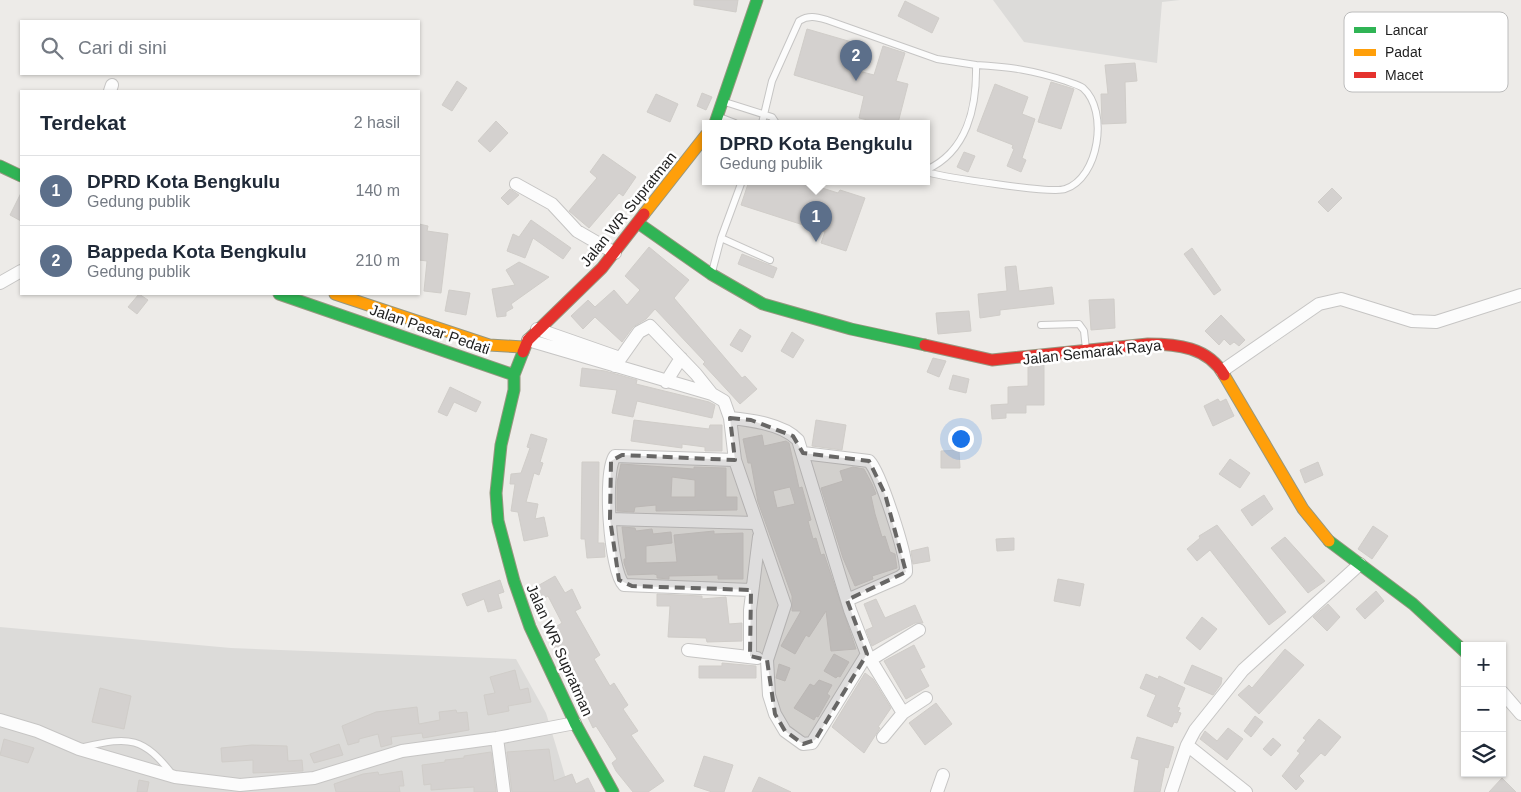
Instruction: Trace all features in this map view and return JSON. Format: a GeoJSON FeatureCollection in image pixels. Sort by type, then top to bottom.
{"type":"FeatureCollection","features":[{"type":"Feature","properties":{"kind":"main road"},"geometry":{"type":"LineString","coordinates":[[716,120],[724,102],[757,0]]}},
{"type":"Feature","properties":{"kind":"main road","name":"Jalan WR Supratman"},"geometry":{"type":"LineString","coordinates":[[613,792],[575,723],[530,626],[514,581],[498,520],[497,474],[505,421],[514,390],[514,375],[526,343],[537,329],[602,268],[702,140]]}},
{"type":"Feature","properties":{"kind":"main road"},"geometry":{"type":"LineString","coordinates":[[0,166],[20,176]]}},
{"type":"Feature","properties":{"kind":"main road","name":"Jalan Semarak Raya"},"geometry":{"type":"LineString","coordinates":[[638,223],[711,274],[764,304],[850,329],[947,352],[992,360],[1031,358],[1086,350],[1168,344],[1190,348],[1209,356],[1222,371],[1302,509],[1317,529],[1337,549],[1413,604],[1461,648]]}},
{"type":"Feature","properties":{"kind":"main road","name":"Jalan Pasar Pedati"},"geometry":{"type":"LineString","coordinates":[[282,295],[514,375]]}},
{"type":"Feature","properties":{"kind":"main road"},"geometry":{"type":"LineString","coordinates":[[338,295],[490,345],[526,343]]}},
{"type":"Feature","properties":{"kind":"street"},"geometry":{"type":"LineString","coordinates":[[516,184],[552,204],[577,232],[615,252]]}},
{"type":"Feature","properties":{"kind":"street"},"geometry":{"type":"LineString","coordinates":[[0,283],[20,272]]}},
{"type":"Feature","properties":{"kind":"street"},"geometry":{"type":"LineString","coordinates":[[1222,371],[1319,304],[1341,299],[1412,321],[1436,322],[1521,295]]}},
{"type":"Feature","properties":{"kind":"street"},"geometry":{"type":"LineString","coordinates":[[618,362],[640,332],[650,326],[696,374],[712,394]]}},
{"type":"Feature","properties":{"kind":"street"},"geometry":{"type":"LineString","coordinates":[[537,329],[666,382],[712,394],[724,401],[730,418],[735,460],[757,529],[782,592],[785,605],[767,660],[769,695],[775,714],[785,730],[803,744],[809,744],[815,740],[869,657],[919,630]]}},
{"type":"Feature","properties":{"kind":"street"},"geometry":{"type":"LineString","coordinates":[[526,343],[618,362]]}},
{"type":"Feature","properties":{"kind":"street"},"geometry":{"type":"LineString","coordinates":[[666,382],[681,358]]}},
{"type":"Feature","properties":{"kind":"street"},"geometry":{"type":"LineString","coordinates":[[730,418],[751,420],[793,436],[803,453],[848,600],[869,657],[903,713]]}},
{"type":"Feature","properties":{"kind":"street"},"geometry":{"type":"LineString","coordinates":[[803,453],[869,461],[876,471],[884,494],[906,572],[900,578],[848,600]]}},
{"type":"Feature","properties":{"kind":"street"},"geometry":{"type":"LineString","coordinates":[[735,460],[615,456],[610,468],[610,519],[616,571],[619,580],[624,585],[751,590]]}},
{"type":"Feature","properties":{"kind":"street"},"geometry":{"type":"LineString","coordinates":[[610,519],[757,529]]}},
{"type":"Feature","properties":{"kind":"street"},"geometry":{"type":"LineString","coordinates":[[750,656],[751,590],[757,529]]}},
{"type":"Feature","properties":{"kind":"street"},"geometry":{"type":"LineString","coordinates":[[1171,792],[1187,745],[1195,730],[1243,670],[1360,564]]}},
{"type":"Feature","properties":{"kind":"street"},"geometry":{"type":"LineString","coordinates":[[688,650],[750,656],[767,660]]}},
{"type":"Feature","properties":{"kind":"street"},"geometry":{"type":"LineString","coordinates":[[1506,697],[1521,714]]}},
{"type":"Feature","properties":{"kind":"street"},"geometry":{"type":"LineString","coordinates":[[884,736],[903,713],[926,698]]}},
{"type":"Feature","properties":{"kind":"street"},"geometry":{"type":"LineString","coordinates":[[0,720],[37,731],[79,749],[175,777],[240,788],[314,778],[402,751],[497,738],[575,723]]}},
{"type":"Feature","properties":{"kind":"street"},"geometry":{"type":"LineString","coordinates":[[497,738],[504,792]]}},
{"type":"Feature","properties":{"kind":"street"},"geometry":{"type":"LineString","coordinates":[[1187,745],[1246,792]]}},
{"type":"Feature","properties":{"kind":"street"},"geometry":{"type":"LineString","coordinates":[[937,792],[943,775]]}},
{"type":"Feature","properties":{"kind":"lane"},"geometry":{"type":"LineString","coordinates":[[763,120],[772,81],[799,21],[814,17],[938,60],[976,65],[1017,67],[1082,87],[1092,99],[1097,117],[1095,156],[1080,182],[1064,190],[1042,189],[930,172]]}},
{"type":"Feature","properties":{"kind":"lane"},"geometry":{"type":"LineString","coordinates":[[930,169],[947,158],[961,142],[975,93],[976,65]]}},
{"type":"Feature","properties":{"kind":"lane"},"geometry":{"type":"LineString","coordinates":[[724,102],[764,114],[775,118],[775,120]]}},
{"type":"Feature","properties":{"kind":"lane"},"geometry":{"type":"LineString","coordinates":[[711,274],[721,238],[741,185]]}},
{"type":"Feature","properties":{"kind":"lane"},"geometry":{"type":"LineString","coordinates":[[721,238],[770,260]]}},
{"type":"Feature","properties":{"kind":"lane"},"geometry":{"type":"LineString","coordinates":[[1041,325],[1078,324],[1084,331],[1086,350]]}},
{"type":"Feature","properties":{"kind":"lane"},"geometry":{"type":"LineString","coordinates":[[79,749],[122,740],[134,742],[157,755],[175,777]]}},
{"type":"Feature","properties":{"kind":"highlighted area"},"geometry":{"type":"Polygon","coordinates":[[[730,418],[751,420],[793,436],[803,453],[869,461],[885,494],[906,572],[847,600],[867,654],[815,740],[803,744],[785,731],[775,714],[767,660],[750,656],[751,590],[632,586],[619,580],[610,519],[611,461],[622,455],[735,460],[730,418]]]}},
{"type":"Feature","properties":{"kind":"shaded area"},"geometry":{"type":"Polygon","coordinates":[[[993,0],[1180,0],[1162,2],[1157,63],[1024,42],[993,0]]]}},
{"type":"Feature","properties":{"kind":"shaded area"},"geometry":{"type":"Polygon","coordinates":[[[0,627],[231,648],[516,659],[546,713],[570,792],[0,792],[0,627]]]}},
{"type":"Feature","properties":{"kind":"building"},"geometry":{"type":"Polygon","coordinates":[[[694,0],[738,0],[736,12],[694,5],[694,0]]]}},
{"type":"Feature","properties":{"kind":"building"},"geometry":{"type":"Polygon","coordinates":[[[905,1],[939,18],[932,33],[898,16],[905,1]]]}},
{"type":"Feature","properties":{"kind":"building"},"geometry":{"type":"Polygon","coordinates":[[[807,29],[862,45],[855,70],[874,75],[883,46],[905,53],[896,81],[908,84],[899,120],[868,120],[859,118],[864,96],[794,75],[807,29]]]}},
{"type":"Feature","properties":{"kind":"building"},"geometry":{"type":"Polygon","coordinates":[[[1135,63],[1137,81],[1125,82],[1126,123],[1102,124],[1101,94],[1108,94],[1105,65],[1135,63]]]}},
{"type":"Feature","properties":{"kind":"building"},"geometry":{"type":"Polygon","coordinates":[[[457,81],[467,88],[452,111],[442,105],[457,81]]]}},
{"type":"Feature","properties":{"kind":"building"},"geometry":{"type":"Polygon","coordinates":[[[1051,82],[1074,89],[1061,129],[1038,122],[1051,82]]]}},
{"type":"Feature","properties":{"kind":"building"},"geometry":{"type":"Polygon","coordinates":[[[995,84],[1028,97],[1022,114],[1035,119],[1022,158],[1026,160],[1021,172],[1007,166],[1014,149],[1012,148],[1013,145],[977,131],[995,84]]]}},
{"type":"Feature","properties":{"kind":"building"},"geometry":{"type":"Polygon","coordinates":[[[702,93],[712,97],[706,110],[697,106],[702,93]]]}},
{"type":"Feature","properties":{"kind":"building"},"geometry":{"type":"Polygon","coordinates":[[[656,94],[678,104],[670,122],[647,112],[656,94]]]}},
{"type":"Feature","properties":{"kind":"building"},"geometry":{"type":"Polygon","coordinates":[[[496,121],[508,133],[490,152],[478,141],[496,121]]]}},
{"type":"Feature","properties":{"kind":"building"},"geometry":{"type":"Polygon","coordinates":[[[964,152],[975,156],[968,172],[957,167],[964,152]]]}},
{"type":"Feature","properties":{"kind":"building"},"geometry":{"type":"Polygon","coordinates":[[[603,154],[636,177],[623,196],[619,193],[589,228],[569,211],[597,178],[590,172],[603,154]]]}},
{"type":"Feature","properties":{"kind":"building"},"geometry":{"type":"Polygon","coordinates":[[[748,185],[813,185],[838,193],[840,190],[865,198],[846,251],[821,243],[825,232],[741,205],[748,185]]]}},
{"type":"Feature","properties":{"kind":"building"},"geometry":{"type":"Polygon","coordinates":[[[1332,188],[1342,198],[1328,212],[1318,202],[1332,188]]]}},
{"type":"Feature","properties":{"kind":"building"},"geometry":{"type":"Polygon","coordinates":[[[510,189],[519,195],[508,205],[501,198],[510,189]]]}},
{"type":"Feature","properties":{"kind":"building"},"geometry":{"type":"Polygon","coordinates":[[[20,195],[20,220],[10,215],[20,195]]]}},
{"type":"Feature","properties":{"kind":"building"},"geometry":{"type":"Polygon","coordinates":[[[531,220],[571,248],[563,259],[533,238],[525,258],[507,251],[513,234],[519,237],[531,220]]]}},
{"type":"Feature","properties":{"kind":"building"},"geometry":{"type":"Polygon","coordinates":[[[420,224],[428,226],[427,231],[448,234],[441,293],[424,291],[427,261],[420,260],[420,224]]]}},
{"type":"Feature","properties":{"kind":"building"},"geometry":{"type":"Polygon","coordinates":[[[649,247],[689,280],[674,298],[742,378],[745,376],[757,389],[740,404],[703,364],[705,362],[655,309],[646,319],[633,327],[622,342],[595,317],[583,329],[571,316],[588,300],[595,307],[614,290],[627,305],[640,290],[625,276],[649,247]]]}},
{"type":"Feature","properties":{"kind":"building"},"geometry":{"type":"Polygon","coordinates":[[[1192,248],[1221,290],[1214,295],[1184,254],[1192,248]]]}},
{"type":"Feature","properties":{"kind":"building"},"geometry":{"type":"Polygon","coordinates":[[[742,254],[777,268],[773,278],[738,264],[742,254]]]}},
{"type":"Feature","properties":{"kind":"building"},"geometry":{"type":"Polygon","coordinates":[[[519,262],[549,277],[511,304],[513,308],[506,312],[506,316],[497,317],[492,289],[515,285],[506,270],[519,262]]]}},
{"type":"Feature","properties":{"kind":"building"},"geometry":{"type":"Polygon","coordinates":[[[1016,266],[1019,291],[1052,287],[1054,304],[1000,310],[1000,315],[980,318],[978,294],[1007,291],[1005,267],[1016,266]]]}},
{"type":"Feature","properties":{"kind":"building"},"geometry":{"type":"Polygon","coordinates":[[[449,290],[470,293],[466,315],[445,311],[449,290]]]}},
{"type":"Feature","properties":{"kind":"building"},"geometry":{"type":"Polygon","coordinates":[[[138,295],[148,300],[137,314],[128,307],[138,295]]]}},
{"type":"Feature","properties":{"kind":"building"},"geometry":{"type":"Polygon","coordinates":[[[1114,299],[1115,328],[1091,330],[1089,300],[1114,299]]]}},
{"type":"Feature","properties":{"kind":"building"},"geometry":{"type":"Polygon","coordinates":[[[969,311],[971,331],[938,334],[936,313],[969,311]]]}},
{"type":"Feature","properties":{"kind":"building"},"geometry":{"type":"Polygon","coordinates":[[[1221,315],[1245,340],[1239,346],[1234,342],[1230,345],[1224,339],[1219,345],[1205,331],[1221,315]]]}},
{"type":"Feature","properties":{"kind":"building"},"geometry":{"type":"Polygon","coordinates":[[[740,329],[751,336],[742,352],[730,345],[740,329]]]}},
{"type":"Feature","properties":{"kind":"building"},"geometry":{"type":"Polygon","coordinates":[[[792,332],[804,340],[793,358],[781,351],[792,332]]]}},
{"type":"Feature","properties":{"kind":"building"},"geometry":{"type":"Polygon","coordinates":[[[933,358],[946,361],[939,377],[927,372],[933,358]]]}},
{"type":"Feature","properties":{"kind":"building"},"geometry":{"type":"Polygon","coordinates":[[[1044,365],[1044,405],[1026,405],[1026,413],[1006,413],[1006,418],[992,419],[991,405],[1008,404],[1008,387],[1028,386],[1028,367],[1044,365]]]}},
{"type":"Feature","properties":{"kind":"building"},"geometry":{"type":"Polygon","coordinates":[[[582,368],[605,371],[637,380],[636,384],[709,402],[715,405],[712,418],[637,401],[633,417],[612,413],[617,390],[580,386],[582,368]]]}},
{"type":"Feature","properties":{"kind":"building"},"geometry":{"type":"Polygon","coordinates":[[[953,375],[969,379],[966,393],[949,389],[953,375]]]}},
{"type":"Feature","properties":{"kind":"building"},"geometry":{"type":"Polygon","coordinates":[[[450,387],[481,402],[476,412],[454,402],[447,416],[438,412],[450,387]]]}},
{"type":"Feature","properties":{"kind":"building"},"geometry":{"type":"Polygon","coordinates":[[[1218,399],[1220,402],[1226,399],[1234,416],[1213,426],[1204,406],[1218,399]]]}},
{"type":"Feature","properties":{"kind":"building"},"geometry":{"type":"Polygon","coordinates":[[[634,420],[709,429],[710,425],[722,425],[722,451],[705,451],[705,447],[682,444],[682,448],[631,441],[634,420]]]}},
{"type":"Feature","properties":{"kind":"building"},"geometry":{"type":"Polygon","coordinates":[[[816,420],[846,425],[842,450],[812,446],[816,420]]]}},
{"type":"Feature","properties":{"kind":"building"},"geometry":{"type":"Polygon","coordinates":[[[531,434],[547,439],[540,462],[543,463],[539,475],[534,473],[526,502],[538,504],[535,519],[544,517],[548,536],[524,541],[518,512],[511,511],[515,484],[510,484],[511,474],[521,473],[530,448],[527,447],[531,434]]]}},
{"type":"Feature","properties":{"kind":"building"},"geometry":{"type":"Polygon","coordinates":[[[762,435],[764,446],[786,441],[789,443],[799,488],[802,487],[811,520],[808,521],[813,539],[816,538],[821,555],[824,554],[856,649],[831,651],[826,611],[809,637],[806,635],[795,654],[781,646],[801,611],[792,611],[792,596],[758,502],[751,463],[748,463],[743,439],[762,435]],[[790,487],[773,491],[777,508],[795,504],[790,487]]]}},
{"type":"Feature","properties":{"kind":"building"},"geometry":{"type":"Polygon","coordinates":[[[959,450],[960,468],[941,468],[941,451],[959,450]]]}},
{"type":"Feature","properties":{"kind":"building"},"geometry":{"type":"Polygon","coordinates":[[[1230,459],[1250,473],[1240,488],[1219,474],[1230,459]]]}},
{"type":"Feature","properties":{"kind":"building"},"geometry":{"type":"Polygon","coordinates":[[[582,462],[599,462],[598,543],[604,543],[605,557],[587,558],[585,539],[581,539],[582,462]]]}},
{"type":"Feature","properties":{"kind":"building"},"geometry":{"type":"Polygon","coordinates":[[[1318,462],[1323,475],[1305,483],[1300,470],[1318,462]]]}},
{"type":"Feature","properties":{"kind":"building"},"geometry":{"type":"Polygon","coordinates":[[[621,464],[694,469],[694,467],[726,468],[726,497],[737,497],[737,510],[656,511],[656,505],[635,507],[634,512],[617,511],[617,482],[621,464]],[[672,477],[671,497],[695,497],[695,480],[672,477]]]}},
{"type":"Feature","properties":{"kind":"building"},"geometry":{"type":"Polygon","coordinates":[[[853,467],[864,469],[872,484],[876,494],[871,496],[875,514],[882,537],[885,536],[890,552],[895,554],[897,568],[872,576],[873,579],[855,586],[843,558],[821,488],[843,481],[840,471],[853,467]]]}},
{"type":"Feature","properties":{"kind":"building"},"geometry":{"type":"Polygon","coordinates":[[[1264,495],[1273,509],[1252,526],[1241,510],[1264,495]]]}},
{"type":"Feature","properties":{"kind":"building"},"geometry":{"type":"Polygon","coordinates":[[[1217,525],[1286,612],[1269,625],[1210,550],[1197,561],[1187,549],[1200,538],[1199,536],[1217,525]]]}},
{"type":"Feature","properties":{"kind":"building"},"geometry":{"type":"Polygon","coordinates":[[[1373,526],[1388,536],[1372,559],[1358,549],[1373,526]]]}},
{"type":"Feature","properties":{"kind":"building"},"geometry":{"type":"Polygon","coordinates":[[[622,527],[635,528],[636,531],[652,529],[653,534],[671,532],[672,543],[646,546],[646,563],[677,562],[674,535],[714,531],[714,534],[743,533],[743,579],[718,579],[718,575],[669,576],[669,579],[657,578],[657,575],[654,574],[628,575],[624,563],[624,559],[626,559],[622,527]]]}},
{"type":"Feature","properties":{"kind":"building"},"geometry":{"type":"Polygon","coordinates":[[[1285,537],[1325,581],[1308,593],[1271,548],[1285,537]]]}},
{"type":"Feature","properties":{"kind":"building"},"geometry":{"type":"Polygon","coordinates":[[[1014,538],[1014,550],[997,551],[996,539],[1014,538]]]}},
{"type":"Feature","properties":{"kind":"building"},"geometry":{"type":"Polygon","coordinates":[[[928,547],[930,561],[913,564],[911,551],[928,547]]]}},
{"type":"Feature","properties":{"kind":"building"},"geometry":{"type":"Polygon","coordinates":[[[555,576],[565,593],[572,589],[581,608],[575,611],[600,655],[594,659],[610,686],[614,683],[628,705],[623,709],[638,731],[631,735],[664,781],[648,792],[633,792],[616,771],[612,763],[617,759],[596,726],[593,728],[547,632],[562,623],[548,596],[541,600],[534,588],[555,576]]]}},
{"type":"Feature","properties":{"kind":"building"},"geometry":{"type":"Polygon","coordinates":[[[1058,579],[1084,584],[1080,606],[1054,601],[1058,579]]]}},
{"type":"Feature","properties":{"kind":"building"},"geometry":{"type":"Polygon","coordinates":[[[500,580],[504,592],[498,594],[502,608],[488,612],[484,599],[467,606],[462,594],[500,580]]]}},
{"type":"Feature","properties":{"kind":"building"},"geometry":{"type":"Polygon","coordinates":[[[1376,591],[1384,601],[1365,619],[1356,609],[1376,591]]]}},
{"type":"Feature","properties":{"kind":"building"},"geometry":{"type":"Polygon","coordinates":[[[657,594],[702,596],[702,599],[726,597],[729,624],[742,623],[742,641],[707,642],[706,638],[668,637],[670,606],[657,606],[657,594]]]}},
{"type":"Feature","properties":{"kind":"building"},"geometry":{"type":"Polygon","coordinates":[[[876,599],[885,618],[915,605],[923,623],[915,623],[872,646],[866,630],[873,627],[864,604],[876,599]]]}},
{"type":"Feature","properties":{"kind":"building"},"geometry":{"type":"Polygon","coordinates":[[[1328,604],[1340,617],[1327,631],[1313,617],[1328,604]]]}},
{"type":"Feature","properties":{"kind":"building"},"geometry":{"type":"Polygon","coordinates":[[[1202,617],[1217,629],[1200,650],[1186,638],[1202,617]]]}},
{"type":"Feature","properties":{"kind":"building"},"geometry":{"type":"Polygon","coordinates":[[[914,645],[925,667],[920,669],[929,686],[906,699],[884,661],[914,645]]]}},
{"type":"Feature","properties":{"kind":"building"},"geometry":{"type":"Polygon","coordinates":[[[1285,649],[1304,665],[1259,714],[1238,695],[1249,685],[1252,688],[1285,649]]]}},
{"type":"Feature","properties":{"kind":"building"},"geometry":{"type":"Polygon","coordinates":[[[834,654],[849,662],[840,677],[836,678],[824,671],[834,654]]]}},
{"type":"Feature","properties":{"kind":"building"},"geometry":{"type":"Polygon","coordinates":[[[722,663],[756,666],[756,678],[699,678],[699,666],[722,666],[722,663]]]}},
{"type":"Feature","properties":{"kind":"building"},"geometry":{"type":"Polygon","coordinates":[[[779,664],[790,668],[785,681],[776,678],[779,664]]]}},
{"type":"Feature","properties":{"kind":"building"},"geometry":{"type":"Polygon","coordinates":[[[1192,665],[1222,678],[1221,684],[1213,695],[1184,683],[1192,665]]]}},
{"type":"Feature","properties":{"kind":"building"},"geometry":{"type":"Polygon","coordinates":[[[515,670],[520,690],[528,688],[531,702],[508,706],[509,711],[488,715],[484,695],[495,693],[490,677],[515,670]]]}},
{"type":"Feature","properties":{"kind":"building"},"geometry":{"type":"Polygon","coordinates":[[[865,673],[873,679],[891,708],[864,753],[832,727],[865,673]]]}},
{"type":"Feature","properties":{"kind":"building"},"geometry":{"type":"Polygon","coordinates":[[[1146,674],[1158,679],[1159,676],[1185,688],[1177,707],[1180,708],[1178,712],[1181,713],[1177,723],[1174,722],[1172,727],[1147,716],[1156,695],[1140,688],[1146,674]]]}},
{"type":"Feature","properties":{"kind":"building"},"geometry":{"type":"Polygon","coordinates":[[[819,680],[832,685],[827,694],[830,696],[818,717],[816,716],[814,720],[794,708],[810,684],[814,686],[819,680]]]}},
{"type":"Feature","properties":{"kind":"building"},"geometry":{"type":"Polygon","coordinates":[[[100,688],[131,696],[124,729],[92,722],[100,688]]]}},
{"type":"Feature","properties":{"kind":"building"},"geometry":{"type":"Polygon","coordinates":[[[936,703],[952,724],[925,745],[909,723],[936,703]]]}},
{"type":"Feature","properties":{"kind":"building"},"geometry":{"type":"Polygon","coordinates":[[[417,707],[419,724],[440,720],[439,712],[456,710],[457,713],[467,712],[469,730],[423,738],[422,733],[391,737],[392,744],[381,747],[378,734],[359,739],[359,742],[348,745],[342,726],[376,712],[417,707]]]}},
{"type":"Feature","properties":{"kind":"building"},"geometry":{"type":"Polygon","coordinates":[[[1255,716],[1263,722],[1251,737],[1244,731],[1255,716]]]}},
{"type":"Feature","properties":{"kind":"building"},"geometry":{"type":"Polygon","coordinates":[[[1319,719],[1341,737],[1325,756],[1321,753],[1299,776],[1304,781],[1296,790],[1282,776],[1300,753],[1297,751],[1306,740],[1303,738],[1319,719]]]}},
{"type":"Feature","properties":{"kind":"building"},"geometry":{"type":"Polygon","coordinates":[[[1228,728],[1243,739],[1227,760],[1200,739],[1205,731],[1217,741],[1228,728]]]}},
{"type":"Feature","properties":{"kind":"building"},"geometry":{"type":"Polygon","coordinates":[[[1137,737],[1174,747],[1168,768],[1165,767],[1160,792],[1134,792],[1139,760],[1131,758],[1137,737]]]}},
{"type":"Feature","properties":{"kind":"building"},"geometry":{"type":"Polygon","coordinates":[[[1273,738],[1281,745],[1271,756],[1263,749],[1273,738]]]}},
{"type":"Feature","properties":{"kind":"building"},"geometry":{"type":"Polygon","coordinates":[[[4,739],[34,748],[28,763],[0,755],[4,739]]]}},
{"type":"Feature","properties":{"kind":"building"},"geometry":{"type":"Polygon","coordinates":[[[339,744],[343,755],[314,763],[310,754],[339,744]]]}},
{"type":"Feature","properties":{"kind":"building"},"geometry":{"type":"Polygon","coordinates":[[[252,745],[287,746],[288,761],[302,760],[303,771],[253,773],[253,760],[222,762],[221,748],[252,745]]]}},
{"type":"Feature","properties":{"kind":"building"},"geometry":{"type":"Polygon","coordinates":[[[549,749],[554,781],[572,774],[576,784],[588,778],[595,792],[512,792],[507,752],[549,749]]]}},
{"type":"Feature","properties":{"kind":"building"},"geometry":{"type":"Polygon","coordinates":[[[491,752],[496,792],[474,792],[474,787],[431,790],[431,784],[424,785],[422,765],[491,752]]]}},
{"type":"Feature","properties":{"kind":"building"},"geometry":{"type":"Polygon","coordinates":[[[704,756],[733,765],[724,792],[712,792],[694,786],[704,756]]]}},
{"type":"Feature","properties":{"kind":"building"},"geometry":{"type":"Polygon","coordinates":[[[402,771],[404,786],[399,786],[400,792],[336,792],[334,784],[363,774],[378,772],[379,775],[402,771]]]}},
{"type":"Feature","properties":{"kind":"building"},"geometry":{"type":"Polygon","coordinates":[[[759,777],[791,792],[752,792],[759,777]]]}},
{"type":"Feature","properties":{"kind":"building"},"geometry":{"type":"Polygon","coordinates":[[[1502,778],[1516,792],[1489,792],[1502,778]]]}},
{"type":"Feature","properties":{"kind":"building"},"geometry":{"type":"Polygon","coordinates":[[[139,780],[149,782],[147,792],[137,792],[139,780]]]}},
{"type":"Feature","properties":{"kind":"traffic: fast"},"geometry":{"type":"LineString","coordinates":[[716,120],[757,0]]}},
{"type":"Feature","properties":{"kind":"traffic: fast"},"geometry":{"type":"LineString","coordinates":[[0,166],[20,176]]}},
{"type":"Feature","properties":{"kind":"traffic: fast"},"geometry":{"type":"LineString","coordinates":[[638,223],[711,274],[763,304],[851,329],[925,345]]}},
{"type":"Feature","properties":{"kind":"traffic: fast"},"geometry":{"type":"LineString","coordinates":[[282,295],[514,375]]}},
{"type":"Feature","properties":{"kind":"traffic: fast"},"geometry":{"type":"LineString","coordinates":[[523,352],[514,375],[514,390],[501,445],[496,493],[498,521],[514,581],[530,627],[575,723],[613,792]]}},
{"type":"Feature","properties":{"kind":"traffic: fast"},"geometry":{"type":"LineString","coordinates":[[1329,541],[1413,604],[1461,648]]}},
{"type":"Feature","properties":{"kind":"traffic: slow"},"geometry":{"type":"LineString","coordinates":[[644,214],[702,140]]}},
{"type":"Feature","properties":{"kind":"traffic: slow"},"geometry":{"type":"LineString","coordinates":[[338,295],[489,345],[523,347]]}},
{"type":"Feature","properties":{"kind":"traffic: slow"},"geometry":{"type":"LineString","coordinates":[[1224,375],[1303,509],[1329,541]]}},
{"type":"Feature","properties":{"kind":"traffic: jam"},"geometry":{"type":"LineString","coordinates":[[523,352],[528,340],[602,268],[644,214]]}},
{"type":"Feature","properties":{"kind":"traffic: jam"},"geometry":{"type":"LineString","coordinates":[[925,345],[992,360],[1148,344],[1181,346],[1209,358],[1224,375]]}},
{"type":"Feature","properties":{"kind":"place","name":"Bappeda Kota Bengkulu"},"geometry":{"type":"Point","coordinates":[856,81]}},
{"type":"Feature","properties":{"kind":"place","name":"DPRD Kota Bengkulu"},"geometry":{"type":"Point","coordinates":[816,242]}}]}
